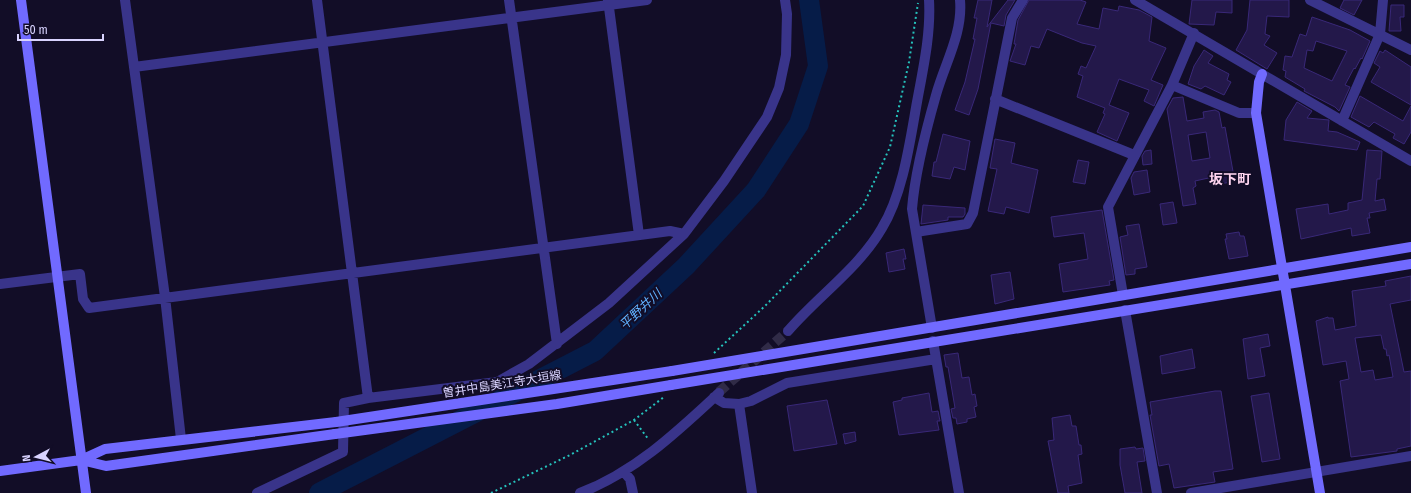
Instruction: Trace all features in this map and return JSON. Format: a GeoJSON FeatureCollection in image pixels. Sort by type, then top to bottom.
{"type":"FeatureCollection","features":[{"type":"Feature","properties":{"kind":"main road"},"geometry":{"type":"LineString","coordinates":[[21,0],[86,493]]}},
{"type":"Feature","properties":{"kind":"main road"},"geometry":{"type":"LineString","coordinates":[[1262,74],[1259,82],[1256,113],[1320,493]]}},
{"type":"Feature","properties":{"kind":"main road","name":"曽井中島美江寺大垣線"},"geometry":{"type":"LineString","coordinates":[[81,460],[105,449],[336,422],[672,371],[1411,247]]}},
{"type":"Feature","properties":{"kind":"main road"},"geometry":{"type":"LineString","coordinates":[[0,471],[81,460],[106,466],[669,390],[934,341],[1285,286],[1411,264]]}},
{"type":"Feature","properties":{"kind":"street"},"geometry":{"type":"LineString","coordinates":[[126,0],[165,297],[181,439]]}},
{"type":"Feature","properties":{"kind":"street"},"geometry":{"type":"LineString","coordinates":[[317,0],[368,398]]}},
{"type":"Feature","properties":{"kind":"street"},"geometry":{"type":"LineString","coordinates":[[509,0],[556,344]]}},
{"type":"Feature","properties":{"kind":"street"},"geometry":{"type":"LineString","coordinates":[[134,66],[512,18],[608,3],[647,0]]}},
{"type":"Feature","properties":{"kind":"street"},"geometry":{"type":"LineString","coordinates":[[257,493],[342,452],[344,403],[368,398],[497,382],[529,364],[609,303],[684,234],[724,180],[767,117],[779,88],[786,55],[787,14],[785,0]]}},
{"type":"Feature","properties":{"kind":"street"},"geometry":{"type":"LineString","coordinates":[[788,331],[806,309],[856,261],[883,228],[900,186],[909,145],[926,56],[929,0]]}},
{"type":"Feature","properties":{"kind":"street"},"geometry":{"type":"LineString","coordinates":[[932,328],[912,209],[914,190],[936,94],[958,32],[961,12],[960,0]]}},
{"type":"Feature","properties":{"kind":"street"},"geometry":{"type":"LineString","coordinates":[[916,232],[967,224],[973,214],[1012,18],[1024,0]]}},
{"type":"Feature","properties":{"kind":"street"},"geometry":{"type":"LineString","coordinates":[[1135,0],[1194,33],[1411,161]]}},
{"type":"Feature","properties":{"kind":"street"},"geometry":{"type":"LineString","coordinates":[[1310,0],[1411,50]]}},
{"type":"Feature","properties":{"kind":"street"},"geometry":{"type":"LineString","coordinates":[[1342,121],[1380,34],[1383,0]]}},
{"type":"Feature","properties":{"kind":"street"},"geometry":{"type":"LineString","coordinates":[[608,3],[639,235]]}},
{"type":"Feature","properties":{"kind":"street"},"geometry":{"type":"LineString","coordinates":[[1123,296],[1108,207],[1172,85],[1194,33]]}},
{"type":"Feature","properties":{"kind":"street"},"geometry":{"type":"LineString","coordinates":[[1172,85],[1239,113],[1256,113]]}},
{"type":"Feature","properties":{"kind":"street"},"geometry":{"type":"LineString","coordinates":[[995,99],[1134,155]]}},
{"type":"Feature","properties":{"kind":"street"},"geometry":{"type":"LineString","coordinates":[[0,284],[80,274],[83,299],[89,308],[670,231],[684,234]]}},
{"type":"Feature","properties":{"kind":"street"},"geometry":{"type":"LineString","coordinates":[[1125,310],[1157,493]]}},
{"type":"Feature","properties":{"kind":"street"},"geometry":{"type":"LineString","coordinates":[[934,341],[959,493]]}},
{"type":"Feature","properties":{"kind":"street"},"geometry":{"type":"LineString","coordinates":[[580,493],[624,472],[666,442],[717,395],[724,403],[739,404],[751,401],[787,383],[936,359]]}},
{"type":"Feature","properties":{"kind":"street"},"geometry":{"type":"LineString","coordinates":[[739,404],[752,493]]}},
{"type":"Feature","properties":{"kind":"street"},"geometry":{"type":"LineString","coordinates":[[1191,493],[1411,456]]}},
{"type":"Feature","properties":{"kind":"street"},"geometry":{"type":"LineString","coordinates":[[624,472],[630,479],[633,493]]}},
{"type":"Feature","properties":{"kind":"path"},"geometry":{"type":"LineString","coordinates":[[714,353],[765,306],[863,206],[890,147],[909,62],[918,0]]}},
{"type":"Feature","properties":{"kind":"path"},"geometry":{"type":"LineString","coordinates":[[491,493],[570,455],[634,420],[669,390]]}},
{"type":"Feature","properties":{"kind":"path"},"geometry":{"type":"LineString","coordinates":[[634,420],[656,449]]}},
{"type":"Feature","properties":{"kind":"building"},"geometry":{"type":"Polygon","coordinates":[[[978,0],[992,0],[987,27],[1008,0],[1015,0],[1006,15],[1004,26],[991,23],[978,89],[969,115],[955,110],[965,82],[975,39],[973,39],[977,18],[974,18],[978,0]]]}},
{"type":"Feature","properties":{"kind":"building"},"geometry":{"type":"Polygon","coordinates":[[[1029,0],[1080,0],[1086,2],[1077,24],[1099,29],[1103,8],[1118,11],[1119,6],[1139,10],[1152,17],[1149,41],[1166,48],[1151,80],[1163,85],[1154,106],[1144,101],[1149,90],[1119,79],[1109,105],[1129,113],[1117,141],[1097,132],[1105,114],[1103,113],[1105,108],[1077,97],[1083,76],[1078,74],[1081,66],[1086,68],[1096,46],[1082,43],[1047,29],[1039,48],[1031,46],[1025,65],[1010,61],[1016,44],[1014,44],[1018,20],[1029,0]]]}},
{"type":"Feature","properties":{"kind":"building"},"geometry":{"type":"Polygon","coordinates":[[[1192,0],[1232,0],[1232,13],[1216,12],[1214,25],[1189,24],[1192,0]]]}},
{"type":"Feature","properties":{"kind":"building"},"geometry":{"type":"Polygon","coordinates":[[[1250,0],[1289,0],[1289,17],[1267,16],[1265,34],[1270,36],[1264,45],[1277,53],[1267,69],[1236,50],[1247,30],[1250,0]]]}},
{"type":"Feature","properties":{"kind":"building"},"geometry":{"type":"Polygon","coordinates":[[[1344,0],[1362,0],[1354,15],[1340,8],[1344,0]]]}},
{"type":"Feature","properties":{"kind":"building"},"geometry":{"type":"Polygon","coordinates":[[[1391,5],[1404,5],[1404,17],[1400,17],[1401,31],[1389,31],[1391,5]]]}},
{"type":"Feature","properties":{"kind":"building"},"geometry":{"type":"Polygon","coordinates":[[[1312,17],[1350,30],[1370,41],[1362,59],[1361,58],[1355,69],[1354,68],[1345,85],[1350,87],[1339,111],[1335,107],[1304,91],[1305,89],[1285,77],[1286,71],[1283,70],[1285,56],[1292,57],[1300,34],[1306,36],[1312,17]],[[1316,41],[1313,51],[1307,50],[1304,68],[1332,81],[1347,51],[1316,41]]]}},
{"type":"Feature","properties":{"kind":"building"},"geometry":{"type":"Polygon","coordinates":[[[1204,50],[1213,56],[1208,63],[1229,74],[1227,80],[1231,82],[1224,95],[1205,86],[1201,89],[1188,84],[1194,66],[1204,50]]]}},
{"type":"Feature","properties":{"kind":"building"},"geometry":{"type":"Polygon","coordinates":[[[1385,50],[1411,67],[1411,105],[1371,82],[1380,67],[1374,63],[1380,51],[1383,53],[1385,50]]]}},
{"type":"Feature","properties":{"kind":"building"},"geometry":{"type":"Polygon","coordinates":[[[1360,96],[1403,121],[1411,106],[1411,132],[1404,144],[1393,138],[1395,134],[1374,122],[1369,127],[1351,117],[1360,96]]]}},
{"type":"Feature","properties":{"kind":"building"},"geometry":{"type":"Polygon","coordinates":[[[1183,97],[1187,121],[1204,118],[1203,112],[1215,110],[1219,112],[1222,128],[1225,127],[1234,177],[1231,182],[1214,185],[1213,177],[1195,181],[1196,186],[1193,188],[1196,204],[1183,206],[1167,109],[1173,98],[1183,97]],[[1206,132],[1188,135],[1192,161],[1210,158],[1206,132]]]}},
{"type":"Feature","properties":{"kind":"building"},"geometry":{"type":"Polygon","coordinates":[[[1297,102],[1312,111],[1307,118],[1329,120],[1328,131],[1337,132],[1360,142],[1357,150],[1284,140],[1286,120],[1297,102]]]}},
{"type":"Feature","properties":{"kind":"building"},"geometry":{"type":"Polygon","coordinates":[[[943,134],[970,141],[965,170],[954,167],[950,179],[932,176],[934,162],[936,162],[943,134]]]}},
{"type":"Feature","properties":{"kind":"building"},"geometry":{"type":"Polygon","coordinates":[[[995,139],[1015,143],[1011,163],[1038,170],[1029,213],[1006,207],[1004,214],[988,211],[997,169],[990,168],[995,139]]]}},
{"type":"Feature","properties":{"kind":"building"},"geometry":{"type":"Polygon","coordinates":[[[1151,150],[1152,164],[1143,165],[1142,156],[1145,151],[1151,150]]]}},
{"type":"Feature","properties":{"kind":"building"},"geometry":{"type":"Polygon","coordinates":[[[1367,150],[1382,151],[1380,179],[1377,179],[1375,201],[1384,199],[1386,210],[1369,213],[1370,218],[1367,218],[1370,233],[1352,236],[1351,228],[1301,239],[1296,209],[1328,204],[1329,214],[1348,210],[1348,203],[1362,200],[1367,150]]]}},
{"type":"Feature","properties":{"kind":"building"},"geometry":{"type":"Polygon","coordinates":[[[1078,160],[1089,162],[1085,184],[1073,182],[1078,160]]]}},
{"type":"Feature","properties":{"kind":"building"},"geometry":{"type":"Polygon","coordinates":[[[1147,170],[1150,192],[1134,195],[1131,178],[1134,172],[1147,170]]]}},
{"type":"Feature","properties":{"kind":"building"},"geometry":{"type":"Polygon","coordinates":[[[1173,202],[1177,223],[1163,225],[1160,204],[1173,202]]]}},
{"type":"Feature","properties":{"kind":"building"},"geometry":{"type":"Polygon","coordinates":[[[923,205],[965,208],[965,214],[963,217],[948,217],[948,220],[921,224],[923,205]]]}},
{"type":"Feature","properties":{"kind":"building"},"geometry":{"type":"Polygon","coordinates":[[[1102,210],[1114,280],[1109,281],[1110,285],[1063,292],[1059,264],[1088,259],[1084,233],[1054,237],[1051,217],[1102,210]]]}},
{"type":"Feature","properties":{"kind":"building"},"geometry":{"type":"Polygon","coordinates":[[[1139,224],[1147,267],[1135,269],[1135,274],[1126,275],[1120,237],[1128,235],[1126,226],[1139,224]]]}},
{"type":"Feature","properties":{"kind":"building"},"geometry":{"type":"Polygon","coordinates":[[[1239,232],[1240,236],[1244,236],[1248,256],[1229,259],[1225,239],[1227,239],[1226,234],[1239,232]]]}},
{"type":"Feature","properties":{"kind":"building"},"geometry":{"type":"Polygon","coordinates":[[[904,249],[906,259],[903,259],[905,269],[889,272],[886,253],[904,249]]]}},
{"type":"Feature","properties":{"kind":"building"},"geometry":{"type":"Polygon","coordinates":[[[1010,272],[1014,299],[995,304],[991,275],[1010,272]]]}},
{"type":"Feature","properties":{"kind":"building"},"geometry":{"type":"Polygon","coordinates":[[[1411,276],[1411,300],[1390,304],[1404,372],[1411,371],[1411,446],[1397,449],[1397,451],[1351,457],[1340,381],[1349,379],[1346,361],[1323,365],[1316,321],[1328,317],[1333,318],[1335,330],[1356,326],[1352,291],[1386,286],[1385,281],[1411,276]],[[1381,335],[1355,338],[1361,372],[1373,370],[1375,380],[1393,377],[1389,355],[1387,356],[1386,349],[1384,349],[1381,335]]]}},
{"type":"Feature","properties":{"kind":"building"},"geometry":{"type":"Polygon","coordinates":[[[1268,334],[1270,346],[1260,348],[1265,376],[1248,379],[1243,339],[1268,334]]]}},
{"type":"Feature","properties":{"kind":"building"},"geometry":{"type":"Polygon","coordinates":[[[1192,349],[1195,368],[1162,374],[1160,356],[1192,349]]]}},
{"type":"Feature","properties":{"kind":"building"},"geometry":{"type":"Polygon","coordinates":[[[958,353],[962,378],[969,377],[972,395],[975,394],[977,406],[974,407],[976,417],[967,419],[967,422],[957,424],[956,418],[953,418],[951,409],[955,408],[948,367],[946,367],[944,355],[958,353]]]}},
{"type":"Feature","properties":{"kind":"building"},"geometry":{"type":"Polygon","coordinates":[[[1221,391],[1233,469],[1213,472],[1215,482],[1174,488],[1169,464],[1159,466],[1150,415],[1152,415],[1150,402],[1221,391]]]}},
{"type":"Feature","properties":{"kind":"building"},"geometry":{"type":"Polygon","coordinates":[[[929,393],[932,412],[938,411],[940,421],[937,421],[939,430],[899,435],[893,402],[902,400],[902,398],[929,393]]]}},
{"type":"Feature","properties":{"kind":"building"},"geometry":{"type":"Polygon","coordinates":[[[1269,393],[1280,459],[1262,462],[1251,396],[1269,393]]]}},
{"type":"Feature","properties":{"kind":"building"},"geometry":{"type":"Polygon","coordinates":[[[827,400],[837,444],[794,451],[787,406],[827,400]]]}},
{"type":"Feature","properties":{"kind":"building"},"geometry":{"type":"Polygon","coordinates":[[[1070,415],[1072,426],[1076,426],[1079,445],[1081,445],[1082,454],[1078,455],[1082,483],[1068,486],[1069,493],[1058,493],[1048,441],[1054,440],[1052,418],[1070,415]]]}},
{"type":"Feature","properties":{"kind":"building"},"geometry":{"type":"Polygon","coordinates":[[[855,432],[856,441],[845,444],[843,434],[855,432]]]}},
{"type":"Feature","properties":{"kind":"building"},"geometry":{"type":"Polygon","coordinates":[[[1135,447],[1136,449],[1143,448],[1145,461],[1137,462],[1142,493],[1125,493],[1120,465],[1120,449],[1135,447]]]}},
{"type":"Feature","properties":{"kind":"waterway","name":"平野井川"},"geometry":{"type":"LineString","coordinates":[[319,493],[595,351],[686,266],[756,190],[799,124],[818,66],[809,0]]}},
{"type":"Feature","properties":{"kind":"tunnel"},"geometry":{"type":"LineString","coordinates":[[719,392],[788,331]]}},
{"type":"Feature","properties":{"kind":"district","name":"坂下町"},"geometry":{"type":"Point","coordinates":[1230,179]}}]}
